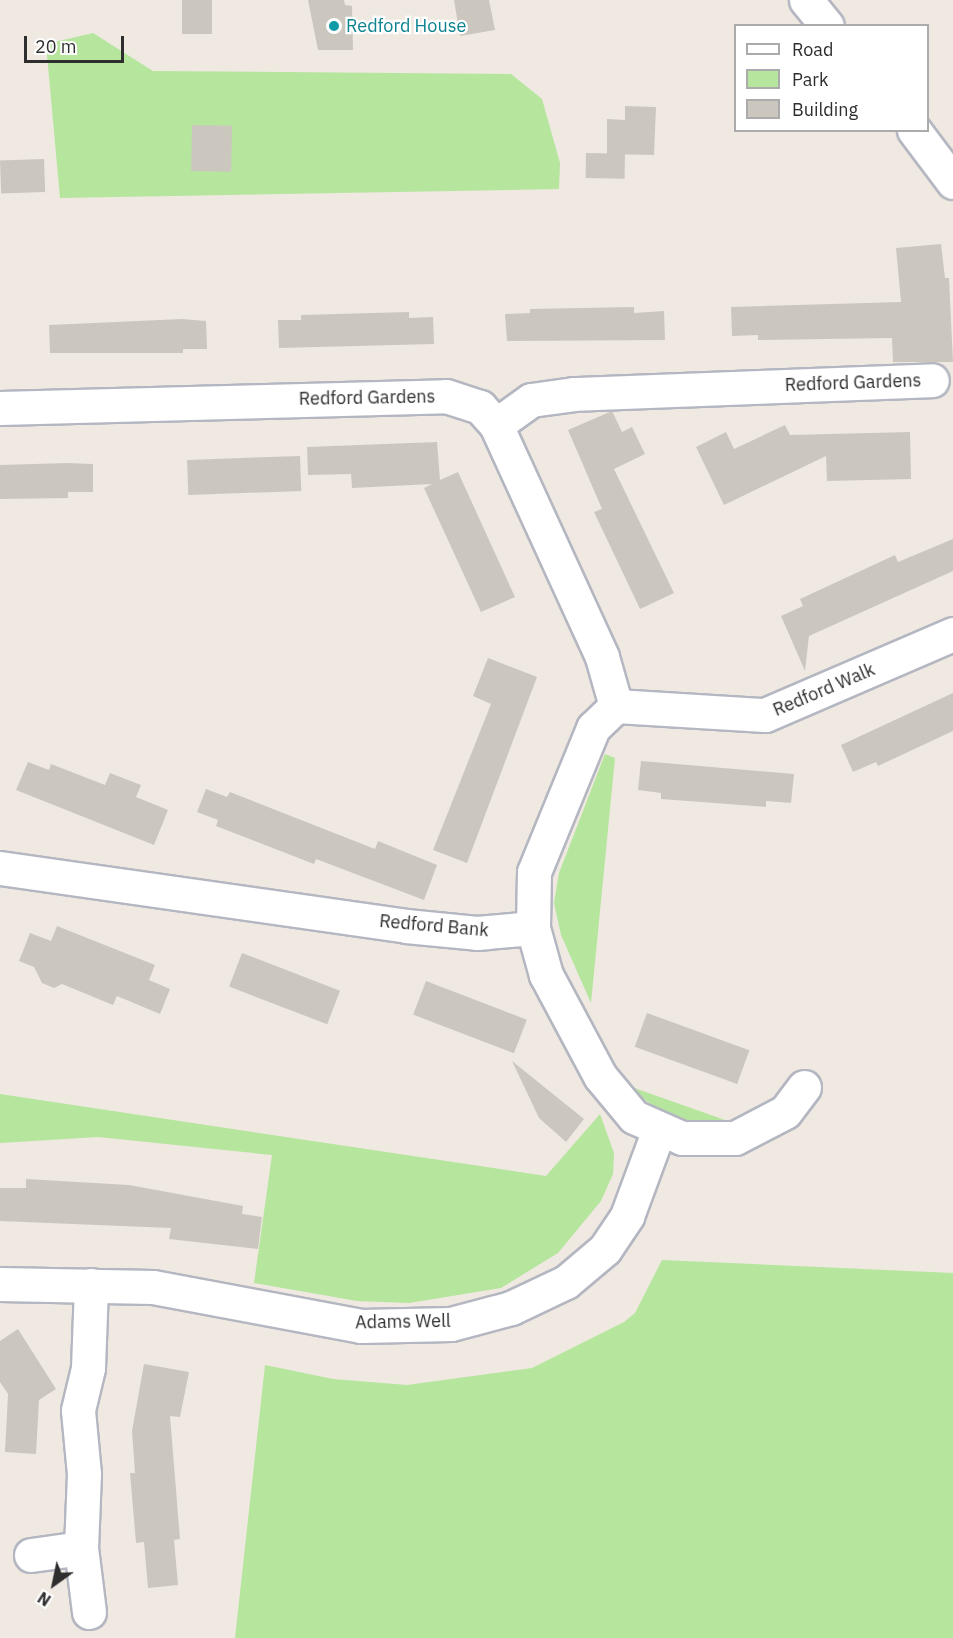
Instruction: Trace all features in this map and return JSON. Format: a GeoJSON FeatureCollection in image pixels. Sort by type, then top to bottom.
{"type":"FeatureCollection","features":[{"type":"Feature","properties":{"kind":"street"},"geometry":{"type":"LineString","coordinates":[[806,0],[824,24]]}},
{"type":"Feature","properties":{"kind":"street"},"geometry":{"type":"LineString","coordinates":[[916,132],[953,182]]}},
{"type":"Feature","properties":{"kind":"street","name":"Redford Gardens"},"geometry":{"type":"LineString","coordinates":[[0,408],[446,396],[480,407],[496,425],[531,400],[574,394],[932,382]]}},
{"type":"Feature","properties":{"kind":"street"},"geometry":{"type":"LineString","coordinates":[[496,425],[602,657],[616,706],[593,728],[534,872],[533,928],[546,975],[600,1076],[634,1117],[658,1132],[705,1141],[735,1138],[785,1112],[804,1087]]}},
{"type":"Feature","properties":{"kind":"street","name":"Redford Walk"},"geometry":{"type":"LineString","coordinates":[[616,706],[765,715],[953,634]]}},
{"type":"Feature","properties":{"kind":"street","name":"Redford Bank"},"geometry":{"type":"LineString","coordinates":[[0,868],[406,926],[477,933],[533,928]]}},
{"type":"Feature","properties":{"kind":"street","name":"Adams Well"},"geometry":{"type":"LineString","coordinates":[[0,1284],[153,1287],[361,1326],[451,1324],[511,1308],[566,1282],[605,1249],[631,1208],[658,1132]]}},
{"type":"Feature","properties":{"kind":"street"},"geometry":{"type":"LineString","coordinates":[[89,1612],[81,1548],[84,1474],[78,1410],[88,1368],[91,1286]]}},
{"type":"Feature","properties":{"kind":"street"},"geometry":{"type":"LineString","coordinates":[[31,1555],[81,1548]]}},
{"type":"Feature","properties":{"kind":"green space"},"geometry":{"type":"Polygon","coordinates":[[[93,33],[153,71],[511,74],[542,99],[560,163],[559,189],[60,198],[46,44],[93,33]]]}},
{"type":"Feature","properties":{"kind":"green space"},"geometry":{"type":"Polygon","coordinates":[[[605,754],[615,758],[591,1003],[561,935],[554,903],[559,873],[605,754]]]}},
{"type":"Feature","properties":{"kind":"green space"},"geometry":{"type":"Polygon","coordinates":[[[623,1084],[725,1120],[695,1123],[669,1117],[623,1084]]]}},
{"type":"Feature","properties":{"kind":"green space"},"geometry":{"type":"Polygon","coordinates":[[[0,1094],[546,1176],[600,1114],[614,1153],[613,1174],[601,1201],[558,1253],[501,1288],[409,1303],[357,1301],[254,1283],[272,1155],[98,1137],[0,1143],[0,1094]]]}},
{"type":"Feature","properties":{"kind":"green space"},"geometry":{"type":"Polygon","coordinates":[[[662,1260],[953,1273],[953,1638],[235,1638],[265,1365],[333,1379],[407,1385],[532,1368],[624,1322],[635,1313],[662,1260]]]}},
{"type":"Feature","properties":{"kind":"building"},"geometry":{"type":"Polygon","coordinates":[[[182,0],[212,0],[212,34],[182,34],[182,0]]]}},
{"type":"Feature","properties":{"kind":"building","name":"Redford House"},"geometry":{"type":"Polygon","coordinates":[[[308,0],[344,0],[345,5],[352,6],[353,50],[318,50],[308,0]]]}},
{"type":"Feature","properties":{"kind":"building","name":"Redford House"},"geometry":{"type":"Polygon","coordinates":[[[454,0],[489,0],[495,30],[460,36],[454,0]]]}},
{"type":"Feature","properties":{"kind":"building"},"geometry":{"type":"Polygon","coordinates":[[[625,106],[656,107],[654,155],[607,154],[607,119],[625,120],[625,106]]]}},
{"type":"Feature","properties":{"kind":"building"},"geometry":{"type":"Polygon","coordinates":[[[192,125],[232,126],[231,172],[191,171],[192,125]]]}},
{"type":"Feature","properties":{"kind":"building"},"geometry":{"type":"Polygon","coordinates":[[[586,153],[625,154],[625,179],[586,178],[586,153]]]}},
{"type":"Feature","properties":{"kind":"building"},"geometry":{"type":"Polygon","coordinates":[[[44,159],[45,192],[1,194],[0,161],[44,159]]]}},
{"type":"Feature","properties":{"kind":"building"},"geometry":{"type":"Polygon","coordinates":[[[941,244],[945,278],[949,278],[953,362],[893,362],[892,338],[758,340],[758,335],[732,336],[731,307],[901,302],[896,248],[941,244]]]}},
{"type":"Feature","properties":{"kind":"building"},"geometry":{"type":"Polygon","coordinates":[[[634,307],[634,313],[664,311],[665,340],[507,341],[505,314],[530,313],[530,309],[634,307]]]}},
{"type":"Feature","properties":{"kind":"building"},"geometry":{"type":"Polygon","coordinates":[[[409,312],[409,318],[433,317],[434,344],[279,348],[278,320],[301,320],[301,315],[409,312]]]}},
{"type":"Feature","properties":{"kind":"building"},"geometry":{"type":"Polygon","coordinates":[[[182,319],[206,321],[207,349],[183,349],[183,353],[50,353],[49,325],[182,319]]]}},
{"type":"Feature","properties":{"kind":"building"},"geometry":{"type":"Polygon","coordinates":[[[612,411],[622,432],[632,427],[645,454],[614,469],[674,593],[640,609],[594,512],[602,509],[568,430],[612,411]]]}},
{"type":"Feature","properties":{"kind":"building"},"geometry":{"type":"Polygon","coordinates":[[[785,425],[790,435],[910,432],[911,479],[827,481],[826,456],[724,505],[696,447],[726,432],[734,449],[785,425]]]}},
{"type":"Feature","properties":{"kind":"building"},"geometry":{"type":"Polygon","coordinates":[[[437,442],[440,480],[458,472],[515,597],[481,612],[424,488],[432,484],[352,488],[351,474],[308,475],[307,447],[437,442]]]}},
{"type":"Feature","properties":{"kind":"building"},"geometry":{"type":"Polygon","coordinates":[[[300,456],[301,491],[188,495],[187,460],[300,456]]]}},
{"type":"Feature","properties":{"kind":"building"},"geometry":{"type":"Polygon","coordinates":[[[93,464],[93,492],[68,492],[68,498],[0,499],[0,465],[93,464]]]}},
{"type":"Feature","properties":{"kind":"building"},"geometry":{"type":"Polygon","coordinates":[[[953,539],[953,571],[809,636],[805,671],[781,616],[803,606],[800,599],[895,555],[898,562],[953,539]]]}},
{"type":"Feature","properties":{"kind":"building"},"geometry":{"type":"Polygon","coordinates":[[[488,658],[537,677],[467,863],[433,850],[491,704],[473,696],[488,658]]]}},
{"type":"Feature","properties":{"kind":"building"},"geometry":{"type":"Polygon","coordinates":[[[953,693],[953,731],[878,766],[876,762],[853,772],[841,745],[953,693]]]}},
{"type":"Feature","properties":{"kind":"building"},"geometry":{"type":"Polygon","coordinates":[[[641,761],[794,774],[791,803],[766,801],[766,807],[661,799],[661,793],[638,790],[641,761]]]}},
{"type":"Feature","properties":{"kind":"building"},"geometry":{"type":"Polygon","coordinates":[[[28,762],[49,770],[51,764],[105,785],[110,773],[141,785],[136,797],[168,810],[154,845],[16,790],[28,762]]]}},
{"type":"Feature","properties":{"kind":"building"},"geometry":{"type":"Polygon","coordinates":[[[206,789],[227,797],[230,792],[375,849],[378,841],[437,865],[424,900],[316,859],[314,864],[216,826],[218,820],[197,812],[206,789]]]}},
{"type":"Feature","properties":{"kind":"building"},"geometry":{"type":"Polygon","coordinates":[[[57,926],[155,965],[149,980],[170,989],[160,1014],[117,996],[113,1005],[62,984],[54,988],[42,983],[34,967],[19,961],[30,933],[51,941],[57,926]]]}},
{"type":"Feature","properties":{"kind":"building"},"geometry":{"type":"Polygon","coordinates":[[[242,953],[340,991],[327,1024],[229,987],[242,953]]]}},
{"type":"Feature","properties":{"kind":"building"},"geometry":{"type":"Polygon","coordinates":[[[426,981],[527,1020],[514,1053],[413,1015],[426,981]]]}},
{"type":"Feature","properties":{"kind":"building"},"geometry":{"type":"Polygon","coordinates":[[[647,1013],[749,1050],[737,1084],[635,1047],[647,1013]]]}},
{"type":"Feature","properties":{"kind":"building"},"geometry":{"type":"Polygon","coordinates":[[[512,1061],[584,1119],[566,1142],[539,1118],[512,1061]]]}},
{"type":"Feature","properties":{"kind":"building"},"geometry":{"type":"Polygon","coordinates":[[[26,1179],[129,1185],[243,1206],[242,1214],[262,1217],[258,1249],[169,1239],[171,1228],[0,1221],[0,1188],[26,1188],[26,1179]]]}},
{"type":"Feature","properties":{"kind":"building"},"geometry":{"type":"Polygon","coordinates":[[[18,1329],[56,1389],[39,1400],[36,1454],[5,1452],[8,1394],[0,1382],[0,1341],[18,1329]]]}},
{"type":"Feature","properties":{"kind":"building"},"geometry":{"type":"Polygon","coordinates":[[[144,1364],[189,1372],[180,1417],[170,1416],[180,1539],[174,1540],[178,1585],[148,1588],[144,1542],[136,1543],[130,1473],[135,1473],[132,1431],[144,1364]]]}},
{"type":"Feature","properties":{"kind":"place","name":"Redford House"},"geometry":{"type":"Point","coordinates":[334,26]}}]}
